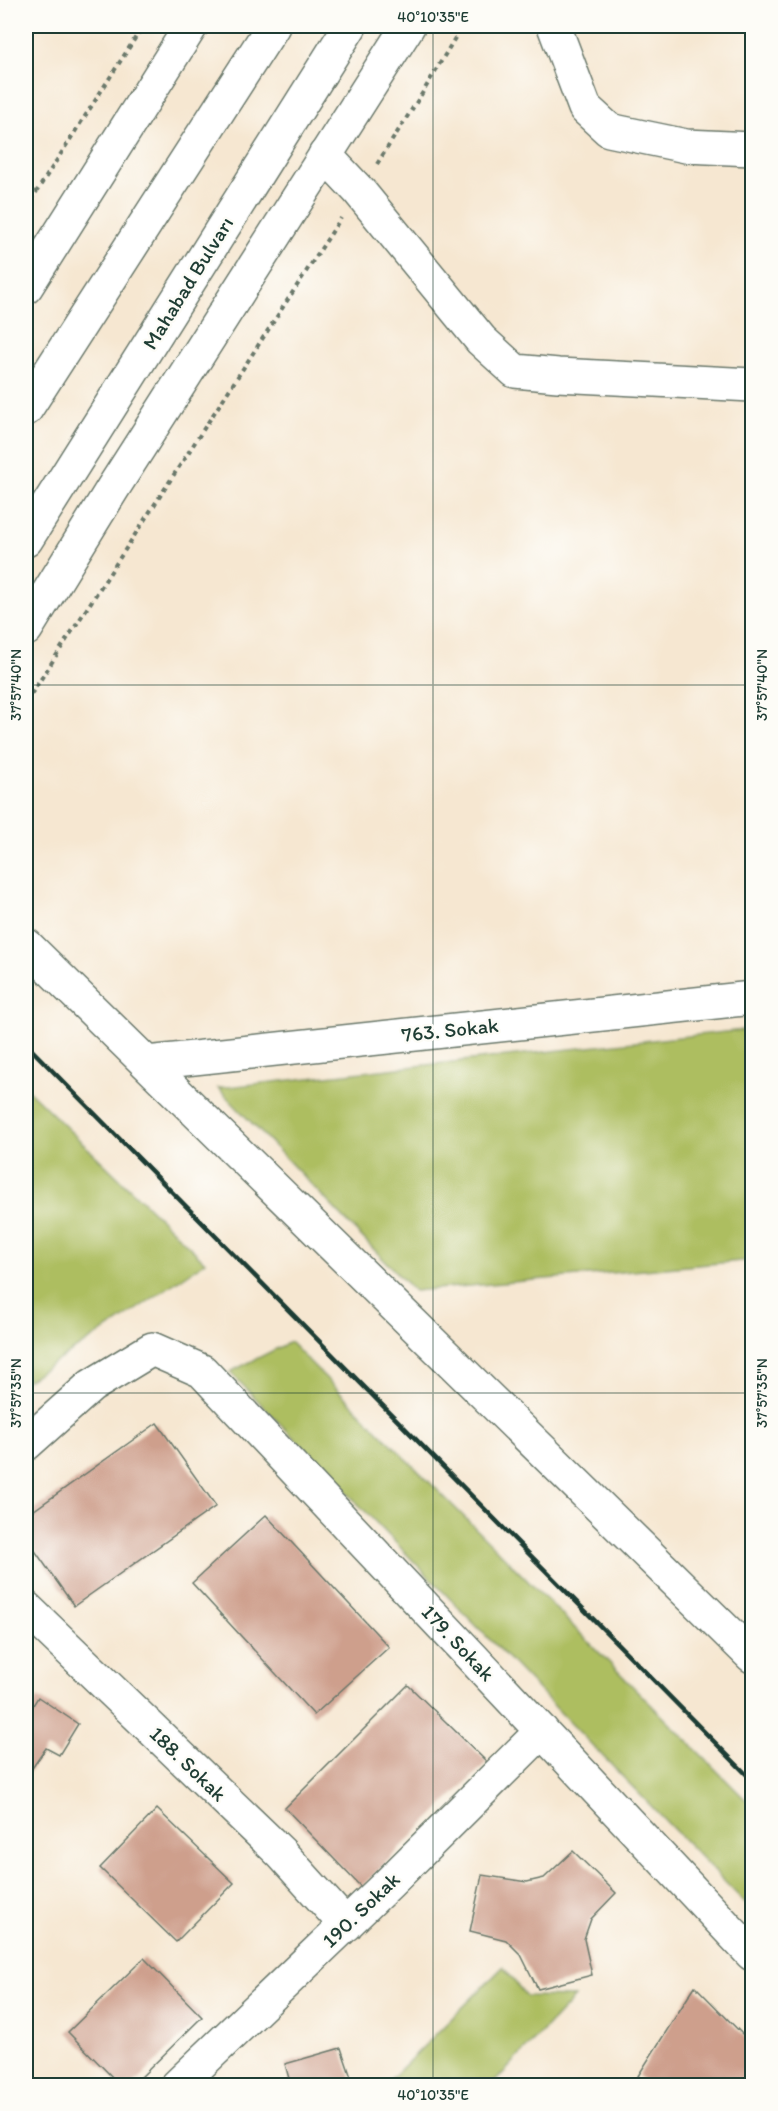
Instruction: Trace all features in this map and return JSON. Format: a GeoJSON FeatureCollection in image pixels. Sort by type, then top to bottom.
{"type":"FeatureCollection","features":[{"type":"Feature","properties":{"kind":"street"},"geometry":{"type":"LineString","coordinates":[[26,288],[191,26]]}},
{"type":"Feature","properties":{"kind":"street"},"geometry":{"type":"LineString","coordinates":[[26,409],[273,26]]}},
{"type":"Feature","properties":{"kind":"street","name":"Mahabad Bulvarı"},"geometry":{"type":"LineString","coordinates":[[26,540],[350,26]]}},
{"type":"Feature","properties":{"kind":"street"},"geometry":{"type":"LineString","coordinates":[[26,629],[408,26]]}},
{"type":"Feature","properties":{"kind":"street"},"geometry":{"type":"LineString","coordinates":[[554,26],[585,108],[609,130],[686,146],[753,149]]}},
{"type":"Feature","properties":{"kind":"street"},"geometry":{"type":"LineString","coordinates":[[325,155],[359,191],[481,340],[515,371],[569,376],[753,385]]}},
{"type":"Feature","properties":{"kind":"street"},"geometry":{"type":"LineString","coordinates":[[26,945],[753,1656]]}},
{"type":"Feature","properties":{"kind":"street","name":"763. Sokak"},"geometry":{"type":"LineString","coordinates":[[147,1063],[753,998]]}},
{"type":"Feature","properties":{"kind":"street","name":"179. Sokak"},"geometry":{"type":"LineString","coordinates":[[26,1444],[91,1386],[152,1349],[202,1371],[753,1954]]}},
{"type":"Feature","properties":{"kind":"street","name":"188. Sokak"},"geometry":{"type":"LineString","coordinates":[[26,1608],[281,1853],[346,1925]]}},
{"type":"Feature","properties":{"kind":"street","name":"190. Sokak"},"geometry":{"type":"LineString","coordinates":[[177,2085],[346,1925],[542,1731]]}},
{"type":"Feature","properties":{"kind":"path"},"geometry":{"type":"LineString","coordinates":[[26,208],[143,26]]}},
{"type":"Feature","properties":{"kind":"path"},"geometry":{"type":"LineString","coordinates":[[26,702],[423,92],[462,26]]}},
{"type":"Feature","properties":{"kind":"green space"},"geometry":{"type":"Polygon","coordinates":[[[752,1029],[752,1260],[414,1291],[218,1088],[752,1029]]]}},
{"type":"Feature","properties":{"kind":"green space"},"geometry":{"type":"Polygon","coordinates":[[[26,1088],[205,1262],[118,1322],[26,1381],[26,1088]]]}},
{"type":"Feature","properties":{"kind":"green space"},"geometry":{"type":"Polygon","coordinates":[[[290,1342],[752,1806],[752,1910],[230,1372],[290,1342]]]}},
{"type":"Feature","properties":{"kind":"green space"},"geometry":{"type":"Polygon","coordinates":[[[503,1967],[526,1996],[575,1997],[492,2085],[385,2085],[503,1967]]]}},
{"type":"Feature","properties":{"kind":"building"},"geometry":{"type":"Polygon","coordinates":[[[157,1423],[216,1506],[74,1606],[26,1538],[26,1516],[157,1423]]]}},
{"type":"Feature","properties":{"kind":"building"},"geometry":{"type":"Polygon","coordinates":[[[266,1515],[389,1647],[314,1715],[192,1583],[266,1515]]]}},
{"type":"Feature","properties":{"kind":"building"},"geometry":{"type":"Polygon","coordinates":[[[408,1685],[487,1762],[361,1887],[285,1808],[408,1685]]]}},
{"type":"Feature","properties":{"kind":"building"},"geometry":{"type":"Polygon","coordinates":[[[38,1697],[78,1724],[59,1755],[46,1748],[26,1777],[26,1703],[32,1707],[38,1697]]]}},
{"type":"Feature","properties":{"kind":"building"},"geometry":{"type":"Polygon","coordinates":[[[157,1809],[234,1883],[176,1942],[100,1868],[157,1809]]]}},
{"type":"Feature","properties":{"kind":"building"},"geometry":{"type":"Polygon","coordinates":[[[573,1851],[616,1893],[591,1919],[584,1939],[592,1975],[538,1989],[521,1955],[506,1940],[470,1931],[482,1875],[527,1882],[544,1878],[573,1851]]]}},
{"type":"Feature","properties":{"kind":"building"},"geometry":{"type":"Polygon","coordinates":[[[144,1958],[202,2017],[132,2086],[121,2086],[68,2032],[144,1958]]]}},
{"type":"Feature","properties":{"kind":"building"},"geometry":{"type":"Polygon","coordinates":[[[695,1986],[752,2044],[752,2086],[648,2086],[638,2076],[695,1986]]]}},
{"type":"Feature","properties":{"kind":"building"},"geometry":{"type":"Polygon","coordinates":[[[341,2048],[354,2086],[291,2086],[285,2064],[341,2048]]]}},
{"type":"Feature","properties":{"kind":"railway"},"geometry":{"type":"LineString","coordinates":[[26,1044],[752,1780]]}}]}
